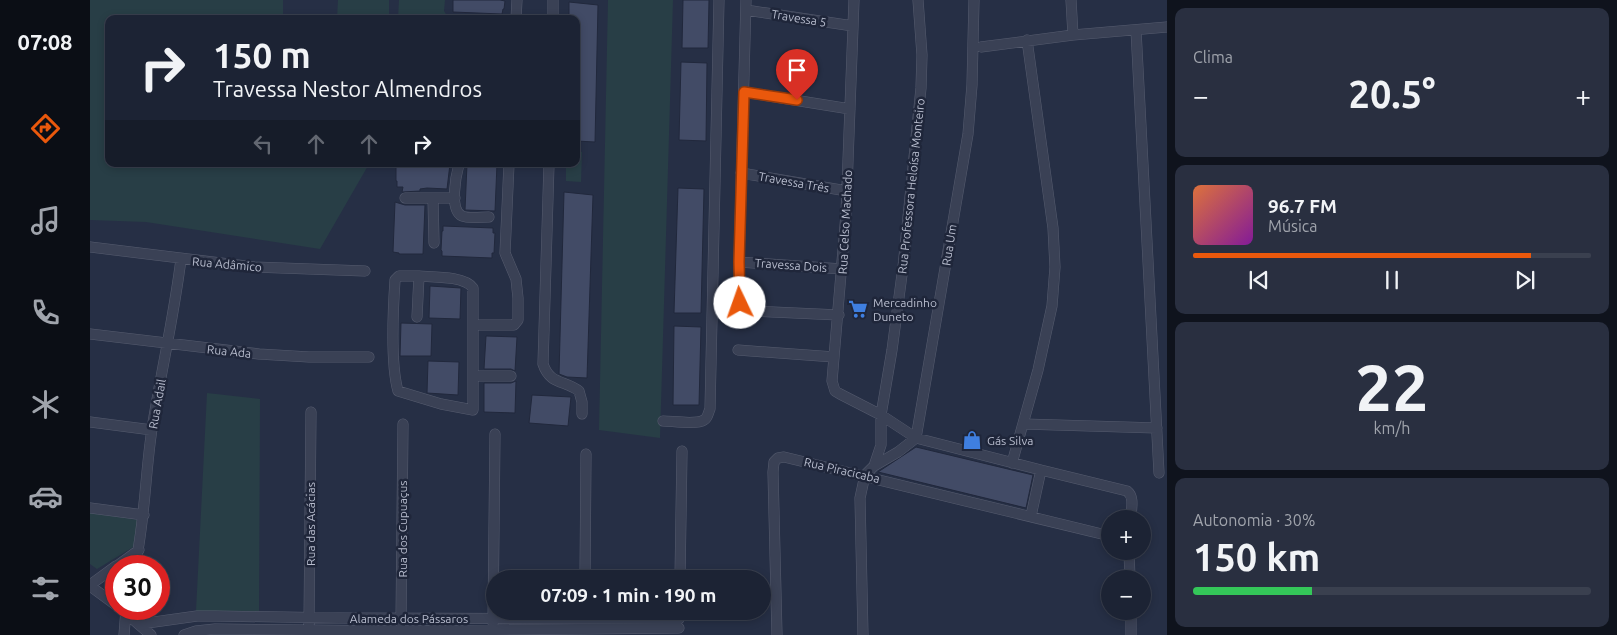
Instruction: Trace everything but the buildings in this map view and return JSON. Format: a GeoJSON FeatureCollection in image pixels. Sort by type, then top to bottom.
{"type":"FeatureCollection","features":[{"type":"Feature","properties":{"kind":"street"},"geometry":{"type":"LineString","coordinates":[[516,15],[518,0]]}},
{"type":"Feature","properties":{"kind":"street"},"geometry":{"type":"LineString","coordinates":[[553,15],[554,0]]}},
{"type":"Feature","properties":{"kind":"street"},"geometry":{"type":"LineString","coordinates":[[662,421],[697,422],[704,420],[708,416],[710,409],[719,0]]}},
{"type":"Feature","properties":{"kind":"street","name":"Rua Celso Machado"},"geometry":{"type":"LineString","coordinates":[[854,0],[848,191],[832,381],[835,390],[840,394],[881,416]]}},
{"type":"Feature","properties":{"kind":"street","name":"Rua Professora Heloísa Monteiro"},"geometry":{"type":"LineString","coordinates":[[865,476],[874,466],[881,445],[881,416],[903,267],[918,120],[922,55],[918,0]]}},
{"type":"Feature","properties":{"kind":"street","name":"Rua Um"},"geometry":{"type":"LineString","coordinates":[[916,438],[968,134],[972,84],[974,0]]}},
{"type":"Feature","properties":{"kind":"street"},"geometry":{"type":"LineString","coordinates":[[1071,0],[1073,35]]}},
{"type":"Feature","properties":{"kind":"street"},"geometry":{"type":"LineString","coordinates":[[746,5],[739,297],[743,308],[748,310],[839,315]]}},
{"type":"Feature","properties":{"kind":"street","name":"Travessa 5"},"geometry":{"type":"LineString","coordinates":[[746,5],[852,26]]}},
{"type":"Feature","properties":{"kind":"street"},"geometry":{"type":"LineString","coordinates":[[980,47],[1073,35],[1167,27]]}},
{"type":"Feature","properties":{"kind":"street"},"geometry":{"type":"LineString","coordinates":[[1136,30],[1159,473]]}},
{"type":"Feature","properties":{"kind":"street"},"geometry":{"type":"LineString","coordinates":[[1012,463],[1038,370],[1052,306],[1055,268],[1053,228],[1027,40]]}},
{"type":"Feature","properties":{"kind":"street"},"geometry":{"type":"LineString","coordinates":[[744,92],[850,109]]}},
{"type":"Feature","properties":{"kind":"street"},"geometry":{"type":"LineString","coordinates":[[459,167],[455,198],[456,210],[464,217],[489,217]]}},
{"type":"Feature","properties":{"kind":"street"},"geometry":{"type":"LineString","coordinates":[[474,325],[514,325],[518,320],[516,279],[505,253],[509,167]]}},
{"type":"Feature","properties":{"kind":"street"},"geometry":{"type":"LineString","coordinates":[[549,167],[543,364],[551,378],[579,391],[582,402],[582,414]]}},
{"type":"Feature","properties":{"kind":"street","name":"Travessa Três"},"geometry":{"type":"LineString","coordinates":[[741,173],[848,191]]}},
{"type":"Feature","properties":{"kind":"street"},"geometry":{"type":"LineString","coordinates":[[405,198],[455,198]]}},
{"type":"Feature","properties":{"kind":"street"},"geometry":{"type":"LineString","coordinates":[[433,198],[434,243]]}},
{"type":"Feature","properties":{"kind":"street","name":"Rua Adâmico"},"geometry":{"type":"LineString","coordinates":[[90,247],[254,267],[365,271]]}},
{"type":"Feature","properties":{"kind":"street","name":"Rua Adail"},"geometry":{"type":"LineString","coordinates":[[138,555],[144,515],[152,430],[181,259]]}},
{"type":"Feature","properties":{"kind":"street","name":"Travessa Dois"},"geometry":{"type":"LineString","coordinates":[[739,262],[842,268]]}},
{"type":"Feature","properties":{"kind":"street"},"geometry":{"type":"LineString","coordinates":[[405,275],[470,282],[474,288],[474,325],[473,410],[441,404],[398,391],[394,369],[393,302],[395,280],[405,275]]}},
{"type":"Feature","properties":{"kind":"street"},"geometry":{"type":"LineString","coordinates":[[417,317],[419,276]]}},
{"type":"Feature","properties":{"kind":"street","name":"Rua Ada"},"geometry":{"type":"LineString","coordinates":[[90,334],[259,354],[308,357],[369,357]]}},
{"type":"Feature","properties":{"kind":"street"},"geometry":{"type":"LineString","coordinates":[[738,350],[834,357]]}},
{"type":"Feature","properties":{"kind":"street"},"geometry":{"type":"LineString","coordinates":[[473,376],[511,376]]}},
{"type":"Feature","properties":{"kind":"street","name":"Rua das Acácias"},"geometry":{"type":"LineString","coordinates":[[310,633],[311,412]]}},
{"type":"Feature","properties":{"kind":"street"},"geometry":{"type":"LineString","coordinates":[[881,416],[916,438],[1127,491],[1131,495],[1132,510]]}},
{"type":"Feature","properties":{"kind":"street"},"geometry":{"type":"LineString","coordinates":[[90,422],[152,430]]}},
{"type":"Feature","properties":{"kind":"street","name":"Rua dos Cupuaçus"},"geometry":{"type":"LineString","coordinates":[[401,633],[403,424]]}},
{"type":"Feature","properties":{"kind":"street"},"geometry":{"type":"LineString","coordinates":[[1023,424],[1158,428]]}},
{"type":"Feature","properties":{"kind":"street"},"geometry":{"type":"LineString","coordinates":[[494,570],[495,434]]}},
{"type":"Feature","properties":{"kind":"street"},"geometry":{"type":"LineString","coordinates":[[874,466],[898,452],[916,438]]}},
{"type":"Feature","properties":{"kind":"street"},"geometry":{"type":"LineString","coordinates":[[680,570],[682,451]]}},
{"type":"Feature","properties":{"kind":"street"},"geometry":{"type":"LineString","coordinates":[[585,570],[586,454]]}},
{"type":"Feature","properties":{"kind":"street","name":"Rua Piracicaba"},"geometry":{"type":"LineString","coordinates":[[777,635],[773,472],[776,459],[784,457],[1101,534]]}},
{"type":"Feature","properties":{"kind":"street"},"geometry":{"type":"LineString","coordinates":[[1031,516],[1039,470]]}},
{"type":"Feature","properties":{"kind":"street"},"geometry":{"type":"LineString","coordinates":[[863,635],[860,498],[865,476]]}},
{"type":"Feature","properties":{"kind":"street"},"geometry":{"type":"LineString","coordinates":[[90,508],[144,515]]}},
{"type":"Feature","properties":{"kind":"street"},"geometry":{"type":"LineString","coordinates":[[132,555],[139,550]]}},
{"type":"Feature","properties":{"kind":"street"},"geometry":{"type":"LineString","coordinates":[[105,574],[90,586],[105,597]]}},
{"type":"Feature","properties":{"kind":"street","name":"Alameda dos Pássaros"},"geometry":{"type":"LineString","coordinates":[[140,624],[196,616],[486,619]]}},
{"type":"Feature","properties":{"kind":"street"},"geometry":{"type":"LineString","coordinates":[[215,632],[216,616]]}},
{"type":"Feature","properties":{"kind":"street"},"geometry":{"type":"LineString","coordinates":[[123,620],[124,635]]}},
{"type":"Feature","properties":{"kind":"street"},"geometry":{"type":"LineString","coordinates":[[135,620],[152,635]]}},
{"type":"Feature","properties":{"kind":"street"},"geometry":{"type":"LineString","coordinates":[[493,620],[493,633]]}},
{"type":"Feature","properties":{"kind":"street","name":"Alameda dos Pássaros"},"geometry":{"type":"LineString","coordinates":[[643,620],[679,623]]}},
{"type":"Feature","properties":{"kind":"street"},"geometry":{"type":"LineString","coordinates":[[1131,620],[1131,635]]}},
{"type":"Feature","properties":{"kind":"street","name":"Alameda dos Pássaros"},"geometry":{"type":"LineString","coordinates":[[184,635],[196,631],[310,633],[584,632],[679,623]]}},
{"type":"Feature","properties":{"kind":"shaded area"},"geometry":{"type":"Polygon","coordinates":[[[90,0],[283,0],[283,15],[105,15],[105,167],[367,167],[320,249],[146,222],[90,220],[90,0]]]}},
{"type":"Feature","properties":{"kind":"shaded area"},"geometry":{"type":"Polygon","coordinates":[[[338,0],[389,0],[389,15],[337,15],[338,0]]]}},
{"type":"Feature","properties":{"kind":"shaded area"},"geometry":{"type":"Polygon","coordinates":[[[399,0],[445,0],[444,11],[446,15],[398,15],[399,0]]]}},
{"type":"Feature","properties":{"kind":"shaded area"},"geometry":{"type":"Polygon","coordinates":[[[608,0],[673,0],[660,438],[599,430],[608,0]]]}},
{"type":"Feature","properties":{"kind":"shaded area"},"geometry":{"type":"Polygon","coordinates":[[[580,152],[582,152],[581,182],[566,181],[566,167],[580,167],[580,152]]]}},
{"type":"Feature","properties":{"kind":"shaded area"},"geometry":{"type":"Polygon","coordinates":[[[207,393],[260,399],[259,613],[196,611],[207,393]]]}},
{"type":"Feature","properties":{"kind":"shaded area"},"geometry":{"type":"Polygon","coordinates":[[[90,513],[138,520],[135,546],[120,555],[105,555],[105,564],[97,569],[90,564],[90,513]]]}},
{"type":"Feature","properties":{"kind":"place","name":"Mercadinho Duneto"},"geometry":{"type":"Point","coordinates":[858,309]}},
{"type":"Feature","properties":{"kind":"place","name":"Gás Silva"},"geometry":{"type":"Point","coordinates":[972,440]}},
{"type":"Feature","properties":{"kind":"route"},"geometry":{"type":"LineString","coordinates":[[740,303],[739,262],[744,92],[797,100]]}}]}
